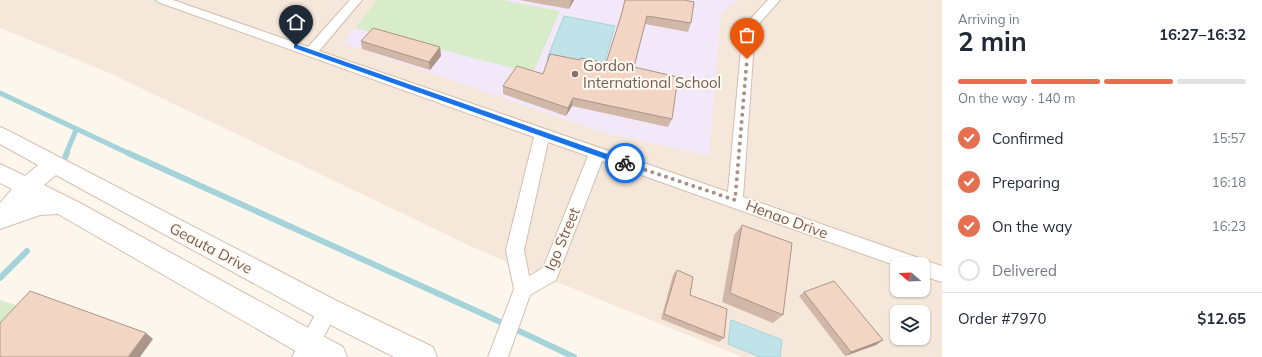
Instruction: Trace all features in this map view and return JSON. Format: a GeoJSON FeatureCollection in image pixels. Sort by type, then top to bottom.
{"type":"FeatureCollection","features":[{"type":"Feature","properties":{"kind":"main road","name":"Geauta Drive"},"geometry":{"type":"LineString","coordinates":[[0,135],[328,310],[423,357]]}},
{"type":"Feature","properties":{"kind":"main road"},"geometry":{"type":"LineString","coordinates":[[0,219],[28,186],[54,164]]}},
{"type":"Feature","properties":{"kind":"main road"},"geometry":{"type":"LineString","coordinates":[[0,173],[61,204],[306,351],[333,357]]}},
{"type":"Feature","properties":{"kind":"main road"},"geometry":{"type":"LineString","coordinates":[[0,219],[40,206],[61,204]]}},
{"type":"Feature","properties":{"kind":"street","name":"Henao Drive"},"geometry":{"type":"LineString","coordinates":[[162,0],[597,154],[735,200],[894,257]]}},
{"type":"Feature","properties":{"kind":"street"},"geometry":{"type":"LineString","coordinates":[[311,52],[356,0]]}},
{"type":"Feature","properties":{"kind":"street"},"geometry":{"type":"LineString","coordinates":[[735,200],[749,27],[774,0]]}},
{"type":"Feature","properties":{"kind":"street"},"geometry":{"type":"LineString","coordinates":[[498,357],[523,289],[515,250],[542,134]]}},
{"type":"Feature","properties":{"kind":"street","name":"Igo Street"},"geometry":{"type":"LineString","coordinates":[[523,289],[550,274],[597,154]]}},
{"type":"Feature","properties":{"kind":"street"},"geometry":{"type":"LineString","coordinates":[[930,270],[942,274]]}},
{"type":"Feature","properties":{"kind":"street"},"geometry":{"type":"LineString","coordinates":[[306,351],[328,310]]}},
{"type":"Feature","properties":{"kind":"shaded area"},"geometry":{"type":"Polygon","coordinates":[[[0,0],[942,0],[942,357],[742,357],[485,253],[107,72],[0,28],[0,0]]]}},
{"type":"Feature","properties":{"kind":"shaded area","name":"Gordon International School"},"geometry":{"type":"Polygon","coordinates":[[[377,0],[738,0],[721,13],[709,156],[605,133],[343,43],[377,0]]]}},
{"type":"Feature","properties":{"kind":"green space"},"geometry":{"type":"Polygon","coordinates":[[[377,0],[502,0],[560,11],[533,73],[355,28],[377,0]]]}},
{"type":"Feature","properties":{"kind":"green space"},"geometry":{"type":"Polygon","coordinates":[[[0,300],[19,306],[0,328],[0,300]]]}},
{"type":"Feature","properties":{"kind":"water"},"geometry":{"type":"Polygon","coordinates":[[[564,16],[615,26],[602,71],[547,59],[564,16]]]}},
{"type":"Feature","properties":{"kind":"water"},"geometry":{"type":"Polygon","coordinates":[[[731,320],[782,340],[780,357],[760,357],[728,344],[731,320]]]}},
{"type":"Feature","properties":{"kind":"building"},"geometry":{"type":"Polygon","coordinates":[[[625,0],[684,0],[694,2],[691,23],[647,16],[634,67],[678,77],[672,119],[573,98],[568,108],[503,86],[517,66],[543,74],[550,54],[606,63],[625,0]]]}},
{"type":"Feature","properties":{"kind":"building"},"geometry":{"type":"Polygon","coordinates":[[[373,28],[440,47],[429,62],[361,41],[373,28]]]}},
{"type":"Feature","properties":{"kind":"building"},"geometry":{"type":"Polygon","coordinates":[[[742,225],[792,243],[783,315],[730,293],[742,225]]]}},
{"type":"Feature","properties":{"kind":"building"},"geometry":{"type":"Polygon","coordinates":[[[677,270],[693,277],[690,295],[727,309],[724,338],[664,314],[677,270]]]}},
{"type":"Feature","properties":{"kind":"building"},"geometry":{"type":"Polygon","coordinates":[[[834,281],[883,340],[851,352],[804,292],[834,281]]]}},
{"type":"Feature","properties":{"kind":"building"},"geometry":{"type":"Polygon","coordinates":[[[30,291],[146,333],[128,357],[0,357],[0,323],[30,291]]]}},
{"type":"Feature","properties":{"kind":"waterway"},"geometry":{"type":"LineString","coordinates":[[0,93],[130,154]]}},
{"type":"Feature","properties":{"kind":"waterway"},"geometry":{"type":"LineString","coordinates":[[66,154],[76,130]]}},
{"type":"Feature","properties":{"kind":"waterway"},"geometry":{"type":"LineString","coordinates":[[65,158],[67,153]]}},
{"type":"Feature","properties":{"kind":"waterway"},"geometry":{"type":"LineString","coordinates":[[128,153],[481,313],[574,357]]}},
{"type":"Feature","properties":{"kind":"waterway"},"geometry":{"type":"LineString","coordinates":[[0,278],[27,251]]}},
{"type":"Feature","properties":{"kind":"way so far"},"geometry":{"type":"LineString","coordinates":[[625,163],[735,200],[747,59]]}},
{"type":"Feature","properties":{"kind":"place","name":"Gordon International School"},"geometry":{"type":"Point","coordinates":[575,74]}},
{"type":"Feature","properties":{"kind":"route"},"geometry":{"type":"LineString","coordinates":[[296,46],[625,163]]}}]}
